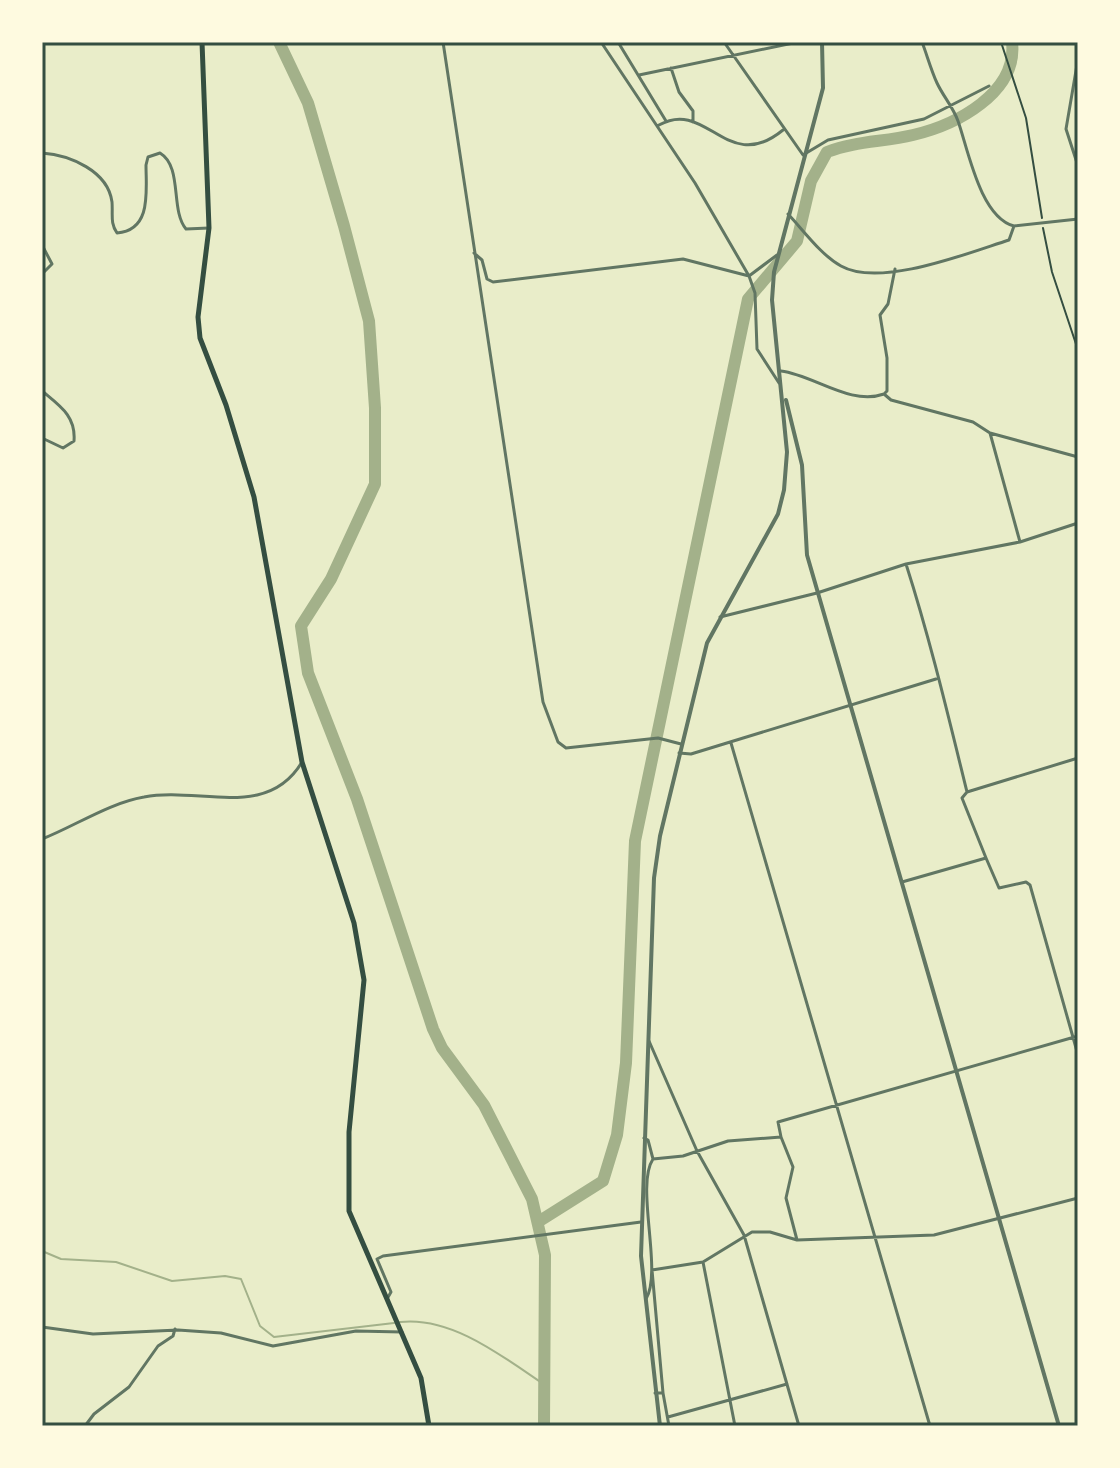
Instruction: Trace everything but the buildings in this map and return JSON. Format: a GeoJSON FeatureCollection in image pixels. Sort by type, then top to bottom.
{"type":"FeatureCollection","features":[{"type":"Feature","properties":{"kind":"highway"},"geometry":{"type":"LineString","coordinates":[[202,42],[209,228],[198,317],[200,338],[226,405],[237,450],[254,497],[302,762],[329,840],[361,956],[364,980],[349,1132],[349,1211],[421,1378],[429,1426]]}},
{"type":"Feature","properties":{"kind":"street"},"geometry":{"type":"LineString","coordinates":[[443,42],[541,689],[558,742],[566,748],[658,738],[681,744]]}},
{"type":"Feature","properties":{"kind":"street"},"geometry":{"type":"LineString","coordinates":[[601,42],[658,126],[749,276],[755,293],[757,349],[783,390],[802,465],[807,555],[817,593],[1059,1426]]}},
{"type":"Feature","properties":{"kind":"street"},"geometry":{"type":"LineString","coordinates":[[618,42],[666,121]]}},
{"type":"Feature","properties":{"kind":"street"},"geometry":{"type":"LineString","coordinates":[[724,42],[803,155]]}},
{"type":"Feature","properties":{"kind":"street"},"geometry":{"type":"LineString","coordinates":[[758,42],[759,49]]}},
{"type":"Feature","properties":{"kind":"street"},"geometry":{"type":"LineString","coordinates":[[639,75],[798,42]]}},
{"type":"Feature","properties":{"kind":"street"},"geometry":{"type":"LineString","coordinates":[[660,1426],[638,1222],[654,878],[697,676],[720,617],[778,514],[786,465],[783,390],[772,300],[777,255],[823,88],[822,42]]}},
{"type":"Feature","properties":{"kind":"street"},"geometry":{"type":"LineString","coordinates":[[922,42],[937,82],[952,108],[981,189],[996,214],[1005,223],[1014,226],[1078,219]]}},
{"type":"Feature","properties":{"kind":"street"},"geometry":{"type":"LineString","coordinates":[[1078,59],[1066,129],[1078,166]]}},
{"type":"Feature","properties":{"kind":"street"},"geometry":{"type":"LineString","coordinates":[[671,68],[679,92],[693,111],[693,122]]}},
{"type":"Feature","properties":{"kind":"street"},"geometry":{"type":"LineString","coordinates":[[803,155],[828,140],[907,125],[952,108],[989,86]]}},
{"type":"Feature","properties":{"kind":"street"},"geometry":{"type":"LineString","coordinates":[[658,126],[666,121],[693,122],[747,147],[768,142],[783,130]]}},
{"type":"Feature","properties":{"kind":"street"},"geometry":{"type":"LineString","coordinates":[[42,153],[67,158],[104,182],[112,201],[112,224],[117,233],[134,228],[143,217],[148,157],[160,153],[166,156],[174,181],[179,220],[186,229],[209,228]]}},
{"type":"Feature","properties":{"kind":"street"},"geometry":{"type":"LineString","coordinates":[[788,214],[838,265],[868,273],[929,264],[1009,240],[1014,226]]}},
{"type":"Feature","properties":{"kind":"street"},"geometry":{"type":"LineString","coordinates":[[42,245],[52,264],[42,274]]}},
{"type":"Feature","properties":{"kind":"street"},"geometry":{"type":"LineString","coordinates":[[474,253],[482,260],[487,279],[493,282],[683,259],[749,276]]}},
{"type":"Feature","properties":{"kind":"street"},"geometry":{"type":"LineString","coordinates":[[749,276],[777,255]]}},
{"type":"Feature","properties":{"kind":"street"},"geometry":{"type":"LineString","coordinates":[[781,371],[799,373],[852,395],[871,398],[884,394],[887,391],[887,358],[880,315],[888,304],[895,269]]}},
{"type":"Feature","properties":{"kind":"street"},"geometry":{"type":"LineString","coordinates":[[42,391],[71,418],[75,430],[74,441],[63,448],[42,438]]}},
{"type":"Feature","properties":{"kind":"street"},"geometry":{"type":"LineString","coordinates":[[884,394],[891,400],[973,422],[990,433],[1078,457]]}},
{"type":"Feature","properties":{"kind":"street"},"geometry":{"type":"LineString","coordinates":[[990,433],[1020,542]]}},
{"type":"Feature","properties":{"kind":"street"},"geometry":{"type":"LineString","coordinates":[[786,465],[794,456],[802,465]]}},
{"type":"Feature","properties":{"kind":"street"},"geometry":{"type":"LineString","coordinates":[[720,617],[817,593],[906,564],[1020,542],[1078,523]]}},
{"type":"Feature","properties":{"kind":"street"},"geometry":{"type":"LineString","coordinates":[[906,564],[935,654],[937,679],[967,792]]}},
{"type":"Feature","properties":{"kind":"street"},"geometry":{"type":"LineString","coordinates":[[679,753],[691,754],[731,743],[937,679]]}},
{"type":"Feature","properties":{"kind":"street"},"geometry":{"type":"LineString","coordinates":[[731,743],[930,1426]]}},
{"type":"Feature","properties":{"kind":"street"},"geometry":{"type":"LineString","coordinates":[[1078,758],[967,792],[962,798],[999,888],[1026,882],[1030,885],[1078,1055]]}},
{"type":"Feature","properties":{"kind":"street"},"geometry":{"type":"LineString","coordinates":[[42,839],[140,797],[160,794],[243,799],[292,778],[302,762]]}},
{"type":"Feature","properties":{"kind":"street"},"geometry":{"type":"LineString","coordinates":[[901,883],[986,858]]}},
{"type":"Feature","properties":{"kind":"street"},"geometry":{"type":"LineString","coordinates":[[797,1240],[786,1198],[793,1167],[778,1122],[1075,1037]]}},
{"type":"Feature","properties":{"kind":"street"},"geometry":{"type":"LineString","coordinates":[[647,1038],[656,1049],[697,1151],[744,1235],[799,1426]]}},
{"type":"Feature","properties":{"kind":"street"},"geometry":{"type":"LineString","coordinates":[[653,1159],[697,1151],[728,1141],[781,1137]]}},
{"type":"Feature","properties":{"kind":"street"},"geometry":{"type":"LineString","coordinates":[[644,1138],[648,1140],[653,1159],[648,1181],[652,1270],[669,1426]]}},
{"type":"Feature","properties":{"kind":"street"},"geometry":{"type":"LineString","coordinates":[[652,1270],[703,1262],[744,1235],[770,1232],[797,1240],[934,1235],[968,1225],[999,1221],[1078,1198]]}},
{"type":"Feature","properties":{"kind":"street"},"geometry":{"type":"LineString","coordinates":[[387,1299],[391,1292],[377,1259],[383,1256],[638,1222]]}},
{"type":"Feature","properties":{"kind":"street"},"geometry":{"type":"LineString","coordinates":[[703,1262],[735,1426]]}},
{"type":"Feature","properties":{"kind":"street"},"geometry":{"type":"LineString","coordinates":[[644,1300],[649,1296],[652,1270]]}},
{"type":"Feature","properties":{"kind":"street"},"geometry":{"type":"LineString","coordinates":[[42,1327],[93,1334],[175,1329],[221,1333],[273,1346],[356,1331],[403,1332]]}},
{"type":"Feature","properties":{"kind":"street"},"geometry":{"type":"LineString","coordinates":[[85,1426],[94,1414],[129,1387],[158,1346],[173,1336],[175,1329]]}},
{"type":"Feature","properties":{"kind":"street"},"geometry":{"type":"LineString","coordinates":[[668,1417],[787,1384]]}},
{"type":"Feature","properties":{"kind":"street"},"geometry":{"type":"LineString","coordinates":[[655,1393],[663,1393]]}},
{"type":"Feature","properties":{"kind":"path"},"geometry":{"type":"LineString","coordinates":[[1001,42],[1026,118],[1052,272],[1078,350]]}},
{"type":"Feature","properties":{"kind":"waterway"},"geometry":{"type":"LineString","coordinates":[[279,42],[308,103],[369,321],[375,408],[375,484],[331,579],[301,626],[308,673],[357,799],[433,1029],[442,1048],[484,1105],[532,1199],[545,1255],[544,1426]]}},
{"type":"Feature","properties":{"kind":"waterway"},"geometry":{"type":"LineString","coordinates":[[538,1222],[603,1181],[617,1135],[626,1063],[635,841],[748,299],[797,241],[811,181],[827,152],[913,135],[965,115],[995,91],[1005,77],[1011,60],[1012,42]]}},
{"type":"Feature","properties":{"kind":"waterway"},"geometry":{"type":"LineString","coordinates":[[42,1251],[61,1259],[116,1262],[172,1281],[225,1276],[241,1279],[260,1326],[274,1337],[394,1323]]}},
{"type":"Feature","properties":{"kind":"waterway"},"geometry":{"type":"LineString","coordinates":[[400,1322],[438,1325],[457,1332],[493,1350],[542,1383]]}}]}
